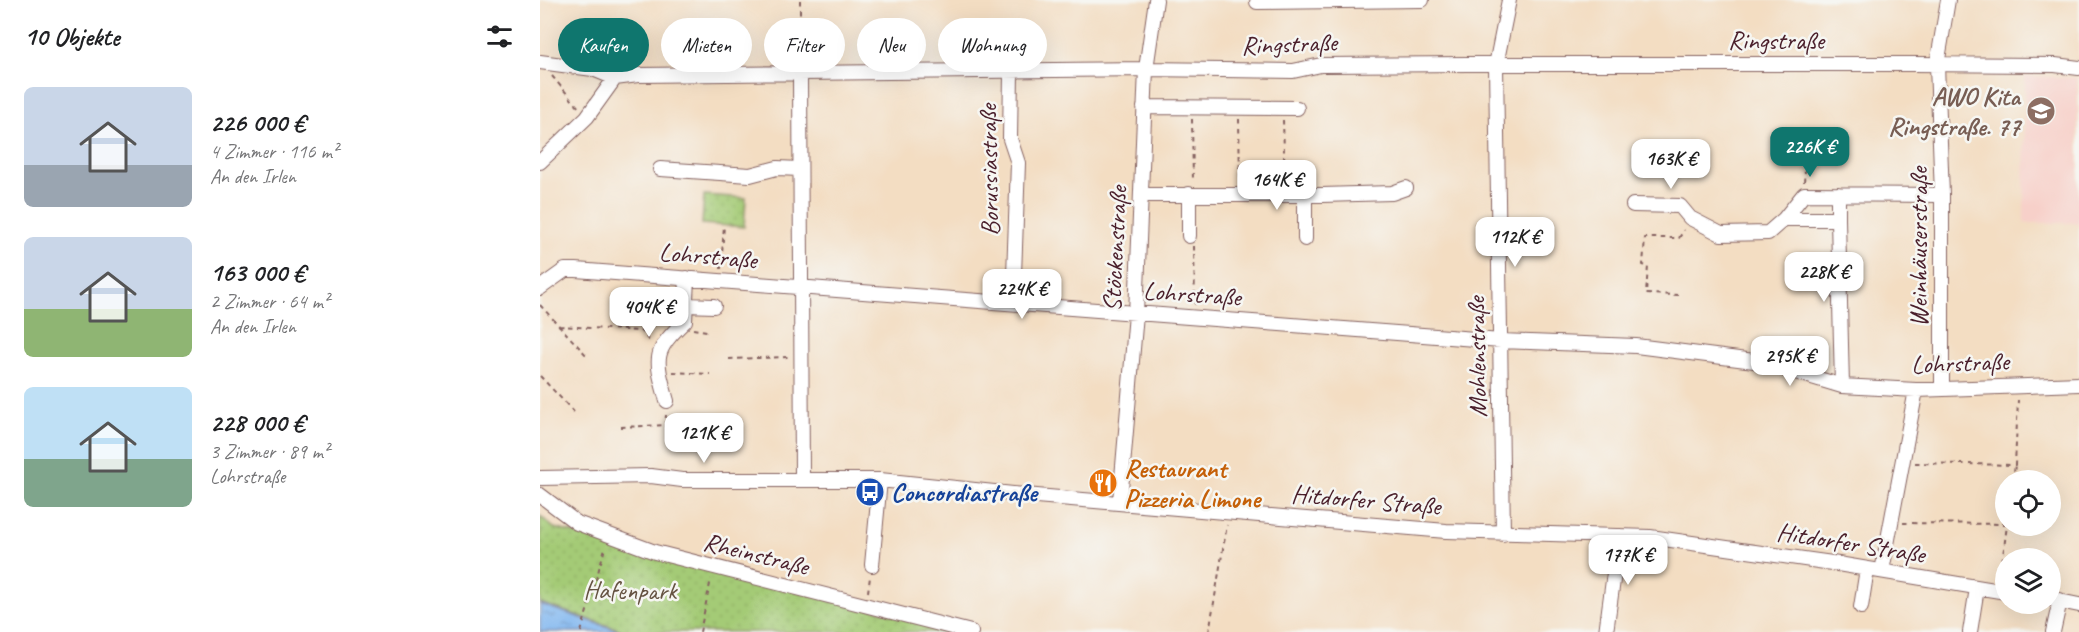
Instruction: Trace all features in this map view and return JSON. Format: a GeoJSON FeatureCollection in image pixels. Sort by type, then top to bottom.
{"type":"FeatureCollection","features":[{"type":"Feature","properties":{"kind":"street","name":"Stöckenstraße"},"geometry":{"type":"LineString","coordinates":[[1120,501],[1136,314],[1146,69],[1156,0]]}},
{"type":"Feature","properties":{"kind":"street"},"geometry":{"type":"LineString","coordinates":[[1257,3],[1422,0]]}},
{"type":"Feature","properties":{"kind":"street","name":"Mohlenstraße"},"geometry":{"type":"LineString","coordinates":[[1503,534],[1496,65],[1509,0]]}},
{"type":"Feature","properties":{"kind":"street","name":"Weinhäuserstraße"},"geometry":{"type":"LineString","coordinates":[[1942,388],[1942,195],[1937,65],[1948,0]]}},
{"type":"Feature","properties":{"kind":"street","name":"Ringstraße"},"geometry":{"type":"LineString","coordinates":[[1047,70],[1293,71],[1321,65],[2055,65],[2079,68]]}},
{"type":"Feature","properties":{"kind":"street"},"geometry":{"type":"LineString","coordinates":[[540,162],[587,117],[615,78],[593,69],[544,67]]}},
{"type":"Feature","properties":{"kind":"street","name":"Ringstraße"},"geometry":{"type":"LineString","coordinates":[[845,72],[938,71]]}},
{"type":"Feature","properties":{"kind":"street","name":"Ringstraße"},"geometry":{"type":"LineString","coordinates":[[615,78],[800,72]]}},
{"type":"Feature","properties":{"kind":"street"},"geometry":{"type":"LineString","coordinates":[[800,72],[802,479]]}},
{"type":"Feature","properties":{"kind":"street","name":"Borussiastraße"},"geometry":{"type":"LineString","coordinates":[[1011,72],[1010,139],[1018,163],[1013,303]]}},
{"type":"Feature","properties":{"kind":"street"},"geometry":{"type":"LineString","coordinates":[[1144,107],[1290,108]]}},
{"type":"Feature","properties":{"kind":"street"},"geometry":{"type":"LineString","coordinates":[[660,169],[750,175],[777,168],[800,169]]}},
{"type":"Feature","properties":{"kind":"street"},"geometry":{"type":"LineString","coordinates":[[1142,195],[1392,193],[1406,188]]}},
{"type":"Feature","properties":{"kind":"street"},"geometry":{"type":"LineString","coordinates":[[1189,236],[1191,194]]}},
{"type":"Feature","properties":{"kind":"street"},"geometry":{"type":"LineString","coordinates":[[1633,205],[1680,206],[1690,218],[1721,234],[1768,233],[1784,219],[1804,194],[1942,195]]}},
{"type":"Feature","properties":{"kind":"street"},"geometry":{"type":"LineString","coordinates":[[1838,194],[1842,386]]}},
{"type":"Feature","properties":{"kind":"street"},"geometry":{"type":"LineString","coordinates":[[1305,195],[1305,239]]}},
{"type":"Feature","properties":{"kind":"street"},"geometry":{"type":"LineString","coordinates":[[1784,219],[1838,219]]}},
{"type":"Feature","properties":{"kind":"street","name":"Lohrstraße"},"geometry":{"type":"LineString","coordinates":[[540,288],[565,270],[576,270],[1501,341],[1636,346],[1762,362],[1842,386],[1916,390],[2019,384],[2079,384]]}},
{"type":"Feature","properties":{"kind":"street"},"geometry":{"type":"LineString","coordinates":[[667,401],[659,371],[662,346],[664,341],[685,321],[687,278]]}},
{"type":"Feature","properties":{"kind":"street"},"geometry":{"type":"LineString","coordinates":[[686,305],[714,306]]}},
{"type":"Feature","properties":{"kind":"street"},"geometry":{"type":"LineString","coordinates":[[1882,572],[1916,390]]}},
{"type":"Feature","properties":{"kind":"street","name":"Hitdorfer Straße"},"geometry":{"type":"LineString","coordinates":[[540,478],[651,476],[682,480],[880,480],[1229,513],[1503,534],[1650,537],[1867,569],[1995,591]]}},
{"type":"Feature","properties":{"kind":"street"},"geometry":{"type":"LineString","coordinates":[[872,565],[880,480]]}},
{"type":"Feature","properties":{"kind":"street","name":"Rheinstraße"},"geometry":{"type":"LineString","coordinates":[[540,495],[577,523],[609,537],[675,558],[971,632]]}},
{"type":"Feature","properties":{"kind":"street"},"geometry":{"type":"LineString","coordinates":[[1606,632],[1619,536]]}},
{"type":"Feature","properties":{"kind":"street"},"geometry":{"type":"LineString","coordinates":[[1861,607],[1867,569]]}},
{"type":"Feature","properties":{"kind":"street"},"geometry":{"type":"LineString","coordinates":[[1970,632],[1977,588]]}},
{"type":"Feature","properties":{"kind":"street"},"geometry":{"type":"LineString","coordinates":[[2061,600],[2079,605]]}},
{"type":"Feature","properties":{"kind":"street"},"geometry":{"type":"LineString","coordinates":[[2053,632],[2054,614]]}},
{"type":"Feature","properties":{"kind":"path"},"geometry":{"type":"LineString","coordinates":[[800,0],[800,18]]}},
{"type":"Feature","properties":{"kind":"path"},"geometry":{"type":"LineString","coordinates":[[544,67],[587,117]]}},
{"type":"Feature","properties":{"kind":"path"},"geometry":{"type":"LineString","coordinates":[[1191,194],[1192,107]]}},
{"type":"Feature","properties":{"kind":"path"},"geometry":{"type":"LineString","coordinates":[[1239,107],[1241,195]]}},
{"type":"Feature","properties":{"kind":"path"},"geometry":{"type":"LineString","coordinates":[[1285,195],[1290,108]]}},
{"type":"Feature","properties":{"kind":"path"},"geometry":{"type":"LineString","coordinates":[[1804,194],[1805,170],[1813,162]]}},
{"type":"Feature","properties":{"kind":"path"},"geometry":{"type":"LineString","coordinates":[[1678,295],[1646,294],[1648,266],[1643,265],[1645,238],[1679,238],[1690,218]]}},
{"type":"Feature","properties":{"kind":"path"},"geometry":{"type":"LineString","coordinates":[[721,281],[724,225]]}},
{"type":"Feature","properties":{"kind":"path"},"geometry":{"type":"LineString","coordinates":[[1189,236],[1194,242],[1195,318]]}},
{"type":"Feature","properties":{"kind":"path"},"geometry":{"type":"LineString","coordinates":[[540,305],[588,357]]}},
{"type":"Feature","properties":{"kind":"path"},"geometry":{"type":"LineString","coordinates":[[560,326],[641,331],[651,344],[662,346]]}},
{"type":"Feature","properties":{"kind":"path"},"geometry":{"type":"LineString","coordinates":[[729,359],[800,357]]}},
{"type":"Feature","properties":{"kind":"path"},"geometry":{"type":"LineString","coordinates":[[659,371],[710,374]]}},
{"type":"Feature","properties":{"kind":"path"},"geometry":{"type":"LineString","coordinates":[[540,376],[574,412]]}},
{"type":"Feature","properties":{"kind":"path"},"geometry":{"type":"LineString","coordinates":[[2014,470],[2019,384]]}},
{"type":"Feature","properties":{"kind":"path"},"geometry":{"type":"LineString","coordinates":[[621,427],[710,423]]}},
{"type":"Feature","properties":{"kind":"path"},"geometry":{"type":"LineString","coordinates":[[1903,463],[2015,465]]}},
{"type":"Feature","properties":{"kind":"path"},"geometry":{"type":"LineString","coordinates":[[1209,632],[1229,513]]}},
{"type":"Feature","properties":{"kind":"path"},"geometry":{"type":"LineString","coordinates":[[1891,523],[1995,525]]}},
{"type":"Feature","properties":{"kind":"path"},"geometry":{"type":"LineString","coordinates":[[581,632],[609,537]]}},
{"type":"Feature","properties":{"kind":"path"},"geometry":{"type":"LineString","coordinates":[[866,606],[872,565]]}},
{"type":"Feature","properties":{"kind":"path"},"geometry":{"type":"LineString","coordinates":[[700,632],[712,575]]}},
{"type":"Feature","properties":{"kind":"shaded area"},"geometry":{"type":"Polygon","coordinates":[[[2025,76],[2077,78],[2079,223],[2024,223],[2025,76]]]}},
{"type":"Feature","properties":{"kind":"green space"},"geometry":{"type":"Polygon","coordinates":[[[704,195],[746,198],[744,227],[702,224],[704,195]]]}},
{"type":"Feature","properties":{"kind":"green space","name":"Hafenpark"},"geometry":{"type":"Polygon","coordinates":[[[540,516],[554,528],[964,632],[627,632],[540,603],[540,516]]]}},
{"type":"Feature","properties":{"kind":"water"},"geometry":{"type":"Polygon","coordinates":[[[540,604],[623,632],[540,632],[540,604]]]}},
{"type":"Feature","properties":{"kind":"place","name":"AWO Kita Ringstraße. 77"},"geometry":{"type":"Point","coordinates":[2041,111]}},
{"type":"Feature","properties":{"kind":"place","name":"Restaurant Pizzeria Limone"},"geometry":{"type":"Point","coordinates":[1103,483]}},
{"type":"Feature","properties":{"kind":"place","name":"Concordiastraße"},"geometry":{"type":"Point","coordinates":[870,492]}}]}
